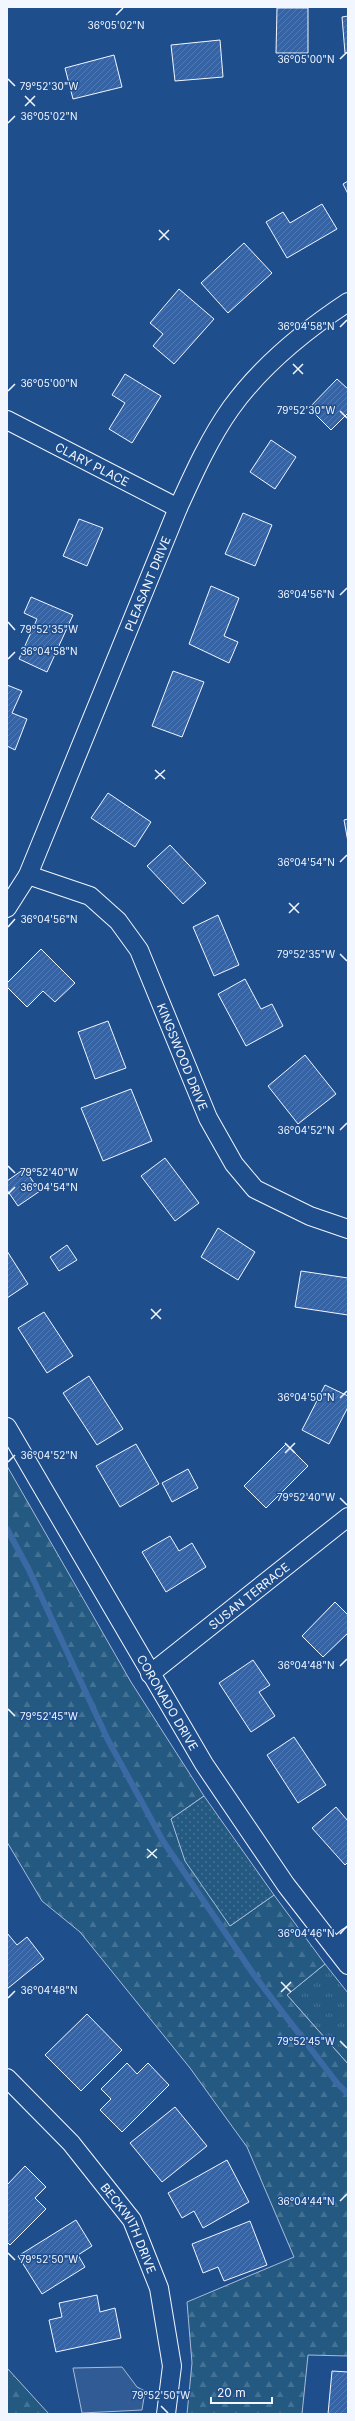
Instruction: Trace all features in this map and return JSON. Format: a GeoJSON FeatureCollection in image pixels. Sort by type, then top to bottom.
{"type":"FeatureCollection","features":[{"type":"Feature","properties":{"kind":"street","name":"PLEASANT DRIVE"},"geometry":{"type":"LineString","coordinates":[[7,908],[28,875],[178,508],[200,460],[231,408],[269,364],[308,328],[348,302]]}},
{"type":"Feature","properties":{"kind":"street","name":"CLARY PLACE"},"geometry":{"type":"LineString","coordinates":[[7,420],[178,508]]}},
{"type":"Feature","properties":{"kind":"street","name":"KINGSWOOD DRIVE"},"geometry":{"type":"LineString","coordinates":[[28,875],[90,896],[118,921],[138,950],[208,1118],[234,1164],[255,1189],[310,1216],[348,1228]]}},
{"type":"Feature","properties":{"kind":"street","name":"CORONADO DRIVE"},"geometry":{"type":"LineString","coordinates":[[7,1427],[204,1764],[286,1885],[341,1943],[348,1965]]}},
{"type":"Feature","properties":{"kind":"street","name":"SUSAN TERRACE"},"geometry":{"type":"LineString","coordinates":[[150,1674],[348,1517]]}},
{"type":"Feature","properties":{"kind":"street","name":"BECKWITH DRIVE"},"geometry":{"type":"LineString","coordinates":[[7,2078],[71,2143],[132,2220],[159,2288],[172,2366],[166,2414]]}},
{"type":"Feature","properties":{"kind":"green space"},"geometry":{"type":"Polygon","coordinates":[[[7,1466],[131,1682],[204,1796],[171,1819],[230,1926],[274,1895],[325,1964],[287,1995],[348,2064],[348,2356],[308,2355],[302,2414],[187,2414],[192,2363],[187,2302],[294,2257],[247,2147],[190,2068],[80,1932],[42,1901],[7,1842],[7,1466]]]}},
{"type":"Feature","properties":{"kind":"green space"},"geometry":{"type":"Polygon","coordinates":[[[204,1796],[274,1895],[230,1926],[185,1861],[171,1819],[204,1796]]]}},
{"type":"Feature","properties":{"kind":"green space"},"geometry":{"type":"Polygon","coordinates":[[[325,1964],[348,1993],[348,2064],[287,1995],[325,1964]]]}},
{"type":"Feature","properties":{"kind":"green space"},"geometry":{"type":"Polygon","coordinates":[[[7,2368],[49,2414],[7,2414],[7,2368]]]}},
{"type":"Feature","properties":{"kind":"shaded area"},"geometry":{"type":"Polygon","coordinates":[[[122,2367],[137,2387],[145,2391],[142,2410],[82,2413],[73,2368],[122,2367]]]}},
{"type":"Feature","properties":{"kind":"building"},"geometry":{"type":"Polygon","coordinates":[[[277,8],[308,8],[308,53],[276,53],[277,8]]]}},
{"type":"Feature","properties":{"kind":"building"},"geometry":{"type":"Polygon","coordinates":[[[348,16],[348,53],[345,53],[342,17],[348,16]]]}},
{"type":"Feature","properties":{"kind":"building"},"geometry":{"type":"Polygon","coordinates":[[[220,40],[223,77],[175,81],[171,45],[220,40]]]}},
{"type":"Feature","properties":{"kind":"building"},"geometry":{"type":"Polygon","coordinates":[[[114,55],[122,87],[73,99],[65,68],[114,55]]]}},
{"type":"Feature","properties":{"kind":"building"},"geometry":{"type":"Polygon","coordinates":[[[348,181],[348,194],[343,184],[348,181]]]}},
{"type":"Feature","properties":{"kind":"building"},"geometry":{"type":"Polygon","coordinates":[[[322,204],[337,229],[287,258],[266,222],[283,212],[290,223],[322,204]]]}},
{"type":"Feature","properties":{"kind":"building"},"geometry":{"type":"Polygon","coordinates":[[[244,243],[272,273],[228,313],[201,283],[244,243]]]}},
{"type":"Feature","properties":{"kind":"building"},"geometry":{"type":"Polygon","coordinates":[[[179,289],[214,319],[174,364],[153,346],[163,334],[150,323],[179,289]]]}},
{"type":"Feature","properties":{"kind":"building"},"geometry":{"type":"Polygon","coordinates":[[[125,374],[161,396],[132,443],[109,429],[125,403],[112,395],[125,374]]]}},
{"type":"Feature","properties":{"kind":"building"},"geometry":{"type":"Polygon","coordinates":[[[337,379],[348,389],[348,413],[331,430],[309,408],[337,379]]]}},
{"type":"Feature","properties":{"kind":"building"},"geometry":{"type":"Polygon","coordinates":[[[271,440],[296,457],[275,489],[250,472],[271,440]]]}},
{"type":"Feature","properties":{"kind":"building"},"geometry":{"type":"Polygon","coordinates":[[[243,513],[272,525],[255,566],[225,554],[243,513]]]}},
{"type":"Feature","properties":{"kind":"building"},"geometry":{"type":"Polygon","coordinates":[[[79,519],[103,528],[87,566],[63,556],[79,519]]]}},
{"type":"Feature","properties":{"kind":"building"},"geometry":{"type":"Polygon","coordinates":[[[211,586],[239,598],[224,636],[238,642],[229,663],[189,644],[211,586]]]}},
{"type":"Feature","properties":{"kind":"building"},"geometry":{"type":"Polygon","coordinates":[[[31,597],[73,615],[47,672],[19,659],[37,619],[24,613],[31,597]]]}},
{"type":"Feature","properties":{"kind":"building"},"geometry":{"type":"Polygon","coordinates":[[[173,671],[204,682],[182,737],[152,726],[173,671]]]}},
{"type":"Feature","properties":{"kind":"building"},"geometry":{"type":"Polygon","coordinates":[[[7,685],[22,691],[12,713],[27,719],[15,750],[7,746],[7,685]]]}},
{"type":"Feature","properties":{"kind":"building"},"geometry":{"type":"Polygon","coordinates":[[[108,793],[151,822],[135,847],[91,818],[108,793]]]}},
{"type":"Feature","properties":{"kind":"building"},"geometry":{"type":"Polygon","coordinates":[[[348,819],[348,842],[344,820],[348,819]]]}},
{"type":"Feature","properties":{"kind":"building"},"geometry":{"type":"Polygon","coordinates":[[[170,845],[206,883],[183,904],[147,866],[170,845]]]}},
{"type":"Feature","properties":{"kind":"building"},"geometry":{"type":"Polygon","coordinates":[[[218,915],[239,965],[214,976],[193,927],[218,915]]]}},
{"type":"Feature","properties":{"kind":"building"},"geometry":{"type":"Polygon","coordinates":[[[41,949],[75,983],[55,1002],[43,991],[27,1007],[7,987],[7,983],[41,949]]]}},
{"type":"Feature","properties":{"kind":"building"},"geometry":{"type":"Polygon","coordinates":[[[245,979],[261,1009],[272,1004],[283,1026],[246,1046],[218,994],[245,979]]]}},
{"type":"Feature","properties":{"kind":"building"},"geometry":{"type":"Polygon","coordinates":[[[108,1021],[126,1068],[95,1079],[78,1032],[108,1021]]]}},
{"type":"Feature","properties":{"kind":"building"},"geometry":{"type":"Polygon","coordinates":[[[305,1055],[336,1094],[298,1124],[268,1086],[305,1055]]]}},
{"type":"Feature","properties":{"kind":"building"},"geometry":{"type":"Polygon","coordinates":[[[131,1089],[152,1141],[103,1161],[81,1108],[131,1089]]]}},
{"type":"Feature","properties":{"kind":"building"},"geometry":{"type":"Polygon","coordinates":[[[165,1158],[199,1203],[175,1221],[141,1176],[165,1158]]]}},
{"type":"Feature","properties":{"kind":"building"},"geometry":{"type":"Polygon","coordinates":[[[24,1169],[40,1191],[18,1206],[7,1190],[7,1181],[24,1169]]]}},
{"type":"Feature","properties":{"kind":"building"},"geometry":{"type":"Polygon","coordinates":[[[218,1228],[255,1252],[238,1280],[201,1257],[218,1228]]]}},
{"type":"Feature","properties":{"kind":"building"},"geometry":{"type":"Polygon","coordinates":[[[67,1245],[77,1260],[59,1271],[50,1257],[67,1245]]]}},
{"type":"Feature","properties":{"kind":"building"},"geometry":{"type":"Polygon","coordinates":[[[7,1251],[28,1284],[7,1298],[7,1251]]]}},
{"type":"Feature","properties":{"kind":"building"},"geometry":{"type":"Polygon","coordinates":[[[301,1271],[348,1278],[348,1315],[295,1307],[301,1271]]]}},
{"type":"Feature","properties":{"kind":"building"},"geometry":{"type":"Polygon","coordinates":[[[44,1312],[73,1356],[47,1373],[18,1328],[44,1312]]]}},
{"type":"Feature","properties":{"kind":"building"},"geometry":{"type":"Polygon","coordinates":[[[89,1376],[123,1429],[97,1445],[63,1393],[89,1376]]]}},
{"type":"Feature","properties":{"kind":"building"},"geometry":{"type":"Polygon","coordinates":[[[325,1385],[348,1396],[348,1407],[329,1444],[302,1430],[325,1385]]]}},
{"type":"Feature","properties":{"kind":"building"},"geometry":{"type":"Polygon","coordinates":[[[136,1444],[159,1484],[120,1507],[96,1466],[136,1444]]]}},
{"type":"Feature","properties":{"kind":"building"},"geometry":{"type":"Polygon","coordinates":[[[286,1444],[308,1466],[266,1508],[244,1486],[286,1444]]]}},
{"type":"Feature","properties":{"kind":"building"},"geometry":{"type":"Polygon","coordinates":[[[188,1469],[198,1488],[172,1502],[162,1483],[188,1469]]]}},
{"type":"Feature","properties":{"kind":"building"},"geometry":{"type":"Polygon","coordinates":[[[170,1536],[179,1551],[192,1543],[206,1567],[166,1592],[142,1552],[170,1536]]]}},
{"type":"Feature","properties":{"kind":"building"},"geometry":{"type":"Polygon","coordinates":[[[335,1602],[348,1615],[348,1633],[323,1657],[302,1636],[335,1602]]]}},
{"type":"Feature","properties":{"kind":"building"},"geometry":{"type":"Polygon","coordinates":[[[253,1660],[270,1685],[259,1692],[275,1716],[251,1732],[219,1683],[253,1660]]]}},
{"type":"Feature","properties":{"kind":"building"},"geometry":{"type":"Polygon","coordinates":[[[294,1737],[326,1785],[298,1803],[267,1755],[294,1737]]]}},
{"type":"Feature","properties":{"kind":"building"},"geometry":{"type":"Polygon","coordinates":[[[336,1807],[348,1821],[348,1862],[345,1865],[312,1828],[336,1807]]]}},
{"type":"Feature","properties":{"kind":"building"},"geometry":{"type":"Polygon","coordinates":[[[7,1933],[17,1945],[27,1937],[44,1959],[7,1989],[7,1933]]]}},
{"type":"Feature","properties":{"kind":"building"},"geometry":{"type":"Polygon","coordinates":[[[87,2014],[122,2050],[81,2091],[45,2055],[87,2014]]]}},
{"type":"Feature","properties":{"kind":"building"},"geometry":{"type":"Polygon","coordinates":[[[127,2063],[137,2074],[148,2063],[169,2085],[122,2132],[100,2110],[111,2099],[101,2089],[127,2063]]]}},
{"type":"Feature","properties":{"kind":"building"},"geometry":{"type":"Polygon","coordinates":[[[175,2107],[207,2146],[162,2182],[130,2143],[175,2107]]]}},
{"type":"Feature","properties":{"kind":"building"},"geometry":{"type":"Polygon","coordinates":[[[227,2160],[249,2202],[203,2228],[194,2211],[182,2218],[168,2193],[227,2160]]]}},
{"type":"Feature","properties":{"kind":"building"},"geometry":{"type":"Polygon","coordinates":[[[25,2166],[46,2187],[35,2198],[46,2209],[10,2245],[7,2242],[7,2185],[25,2166]]]}},
{"type":"Feature","properties":{"kind":"building"},"geometry":{"type":"Polygon","coordinates":[[[76,2220],[92,2246],[78,2255],[85,2267],[42,2294],[18,2256],[76,2220]]]}},
{"type":"Feature","properties":{"kind":"building"},"geometry":{"type":"Polygon","coordinates":[[[250,2221],[267,2265],[224,2281],[218,2267],[203,2273],[192,2244],[250,2221]]]}},
{"type":"Feature","properties":{"kind":"building"},"geometry":{"type":"Polygon","coordinates":[[[97,2295],[100,2312],[115,2308],[121,2338],[56,2352],[49,2320],[62,2317],[59,2303],[97,2295]]]}},
{"type":"Feature","properties":{"kind":"building"},"geometry":{"type":"Polygon","coordinates":[[[332,2371],[348,2372],[348,2414],[328,2414],[332,2371]]]}},
{"type":"Feature","properties":{"kind":"waterway"},"geometry":{"type":"LineString","coordinates":[[7,1529],[28,1568],[108,1740],[163,1841],[254,1975],[337,2083],[348,2094]]}}]}
